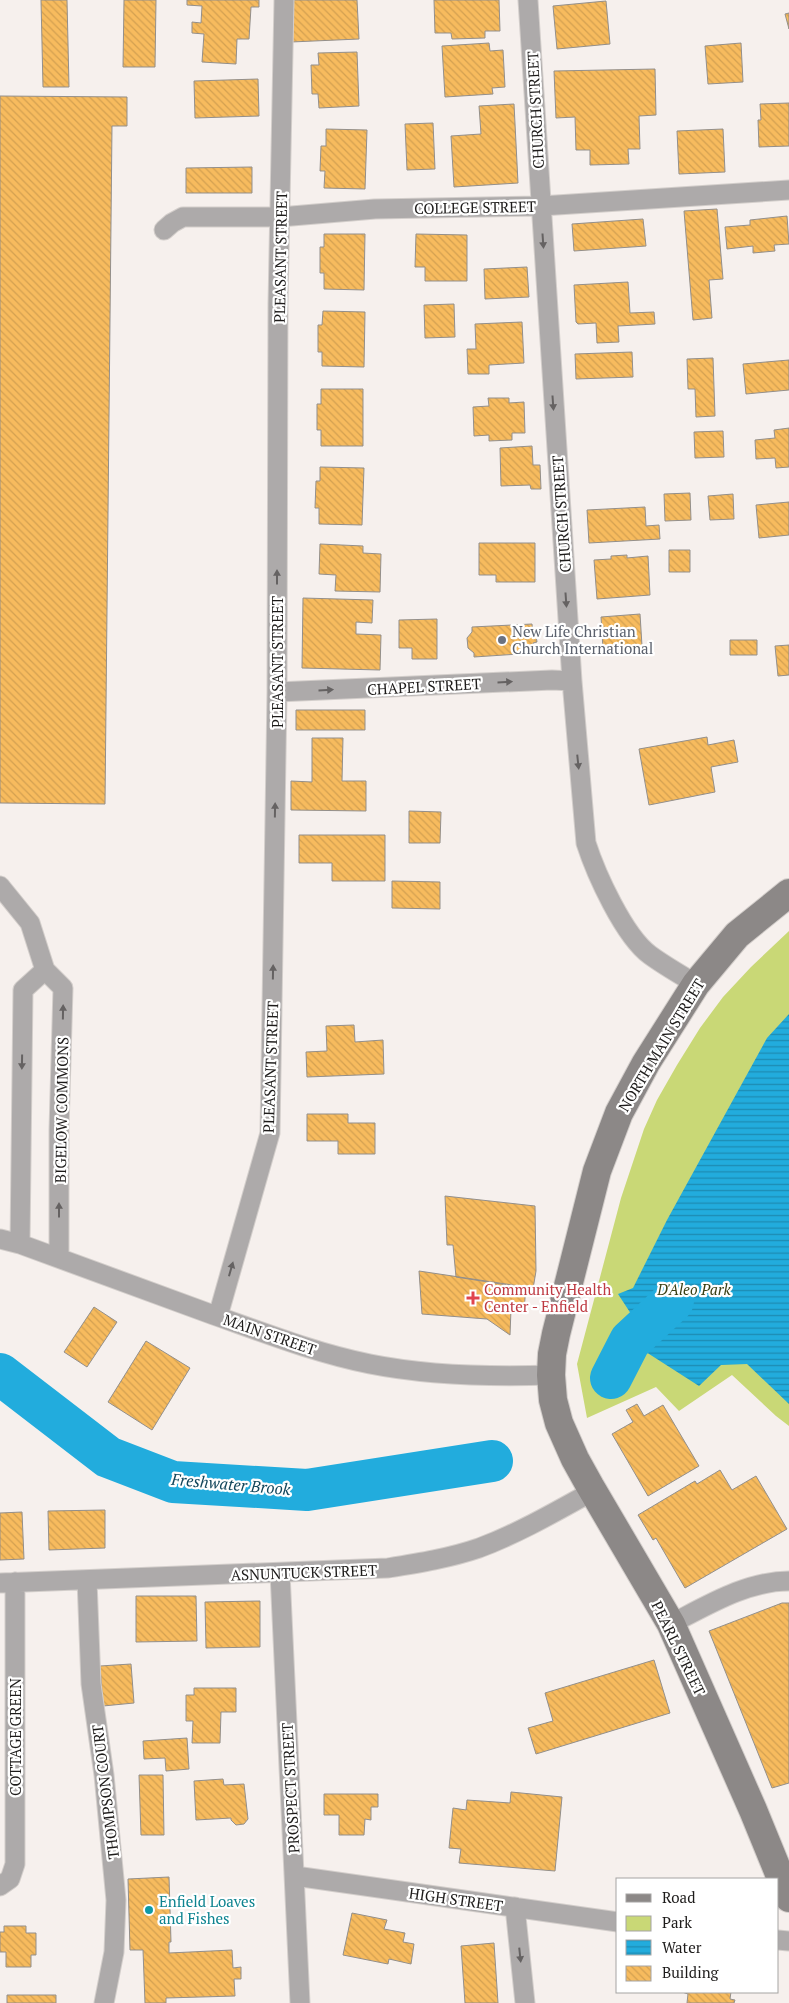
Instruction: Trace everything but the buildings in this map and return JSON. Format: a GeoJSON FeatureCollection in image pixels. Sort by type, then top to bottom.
{"type":"FeatureCollection","features":[{"type":"Feature","properties":{"kind":"street","name":"PLEASANT STREET"},"geometry":{"type":"LineString","coordinates":[[218,1316],[270,1133],[277,692],[280,217],[284,0]]}},
{"type":"Feature","properties":{"kind":"street","name":"CHURCH STREET"},"geometry":{"type":"LineString","coordinates":[[528,0],[572,681],[586,842],[605,890],[630,932],[649,954],[696,984]]}},
{"type":"Feature","properties":{"kind":"street","name":"COLLEGE STREET"},"geometry":{"type":"LineString","coordinates":[[164,230],[172,223],[183,218],[280,217],[375,209],[540,206],[789,190]]}},
{"type":"Feature","properties":{"kind":"street","name":"CHAPEL STREET"},"geometry":{"type":"LineString","coordinates":[[277,692],[552,680],[572,681]]}},
{"type":"Feature","properties":{"kind":"street","name":"BIGELOW COMMONS"},"geometry":{"type":"LineString","coordinates":[[0,886],[30,923],[45,970],[63,988],[59,1130],[59,1258]]}},
{"type":"Feature","properties":{"kind":"street","name":"NORTH MAIN STREET"},"geometry":{"type":"LineString","coordinates":[[551,1375],[552,1354],[556,1334],[597,1171],[619,1112],[696,984],[737,935],[789,893]]}},
{"type":"Feature","properties":{"kind":"street"},"geometry":{"type":"LineString","coordinates":[[20,1244],[23,990],[45,970]]}},
{"type":"Feature","properties":{"kind":"street","name":"MAIN STREET"},"geometry":{"type":"LineString","coordinates":[[0,1239],[20,1244],[326,1354],[372,1364],[466,1375],[551,1375]]}},
{"type":"Feature","properties":{"kind":"street","name":"PEARL STREET"},"geometry":{"type":"LineString","coordinates":[[551,1375],[553,1400],[559,1423],[575,1459],[671,1624],[753,1810],[789,1898]]}},
{"type":"Feature","properties":{"kind":"street","name":"ASNUNTUCK STREET"},"geometry":{"type":"LineString","coordinates":[[8,1582],[368,1570],[444,1558],[478,1548],[516,1532],[593,1491]]}},
{"type":"Feature","properties":{"kind":"street","name":"PROSPECT STREET"},"geometry":{"type":"LineString","coordinates":[[280,1573],[300,2003]]}},
{"type":"Feature","properties":{"kind":"street","name":"THOMPSON COURT"},"geometry":{"type":"LineString","coordinates":[[87,1580],[91,1684],[104,1775],[116,1900],[114,1952],[104,2003]]}},
{"type":"Feature","properties":{"kind":"street"},"geometry":{"type":"LineString","coordinates":[[671,1624],[725,1596],[777,1581],[789,1581]]}},
{"type":"Feature","properties":{"kind":"street","name":"COTTAGE GREEN"},"geometry":{"type":"LineString","coordinates":[[0,1886],[10,1879],[15,1864],[8,1582]]}},
{"type":"Feature","properties":{"kind":"street","name":"HIGH STREET"},"geometry":{"type":"LineString","coordinates":[[295,1876],[616,1922]]}},
{"type":"Feature","properties":{"kind":"street"},"geometry":{"type":"LineString","coordinates":[[515,1907],[524,2003]]}},
{"type":"Feature","properties":{"kind":"green space","name":"D'Aleo Park"},"geometry":{"type":"Polygon","coordinates":[[[789,931],[789,1426],[732,1375],[679,1411],[656,1387],[587,1418],[577,1364],[621,1198],[644,1129],[657,1100],[700,1028],[723,997],[789,931]]]}},
{"type":"Feature","properties":{"kind":"water"},"geometry":{"type":"Polygon","coordinates":[[[789,1014],[789,1404],[747,1364],[721,1365],[699,1386],[621,1336],[635,1320],[618,1294],[633,1288],[667,1220],[767,1038],[789,1014]]]}},
{"type":"Feature","properties":{"kind":"waterway","name":"Freshwater Brook"},"geometry":{"type":"LineString","coordinates":[[611,1378],[630,1341],[673,1301]]}},
{"type":"Feature","properties":{"kind":"waterway","name":"Freshwater Brook"},"geometry":{"type":"LineString","coordinates":[[0,1374],[108,1457],[173,1482],[307,1490],[492,1461]]}},
{"type":"Feature","properties":{"kind":"place","name":"New Life Christian Church International"},"geometry":{"type":"Point","coordinates":[502,640]}},
{"type":"Feature","properties":{"kind":"place","name":"Community Health Center - Enfield"},"geometry":{"type":"Point","coordinates":[473,1298]}},
{"type":"Feature","properties":{"kind":"place","name":"Enfield Loaves and Fishes"},"geometry":{"type":"Point","coordinates":[149,1910]}}]}
